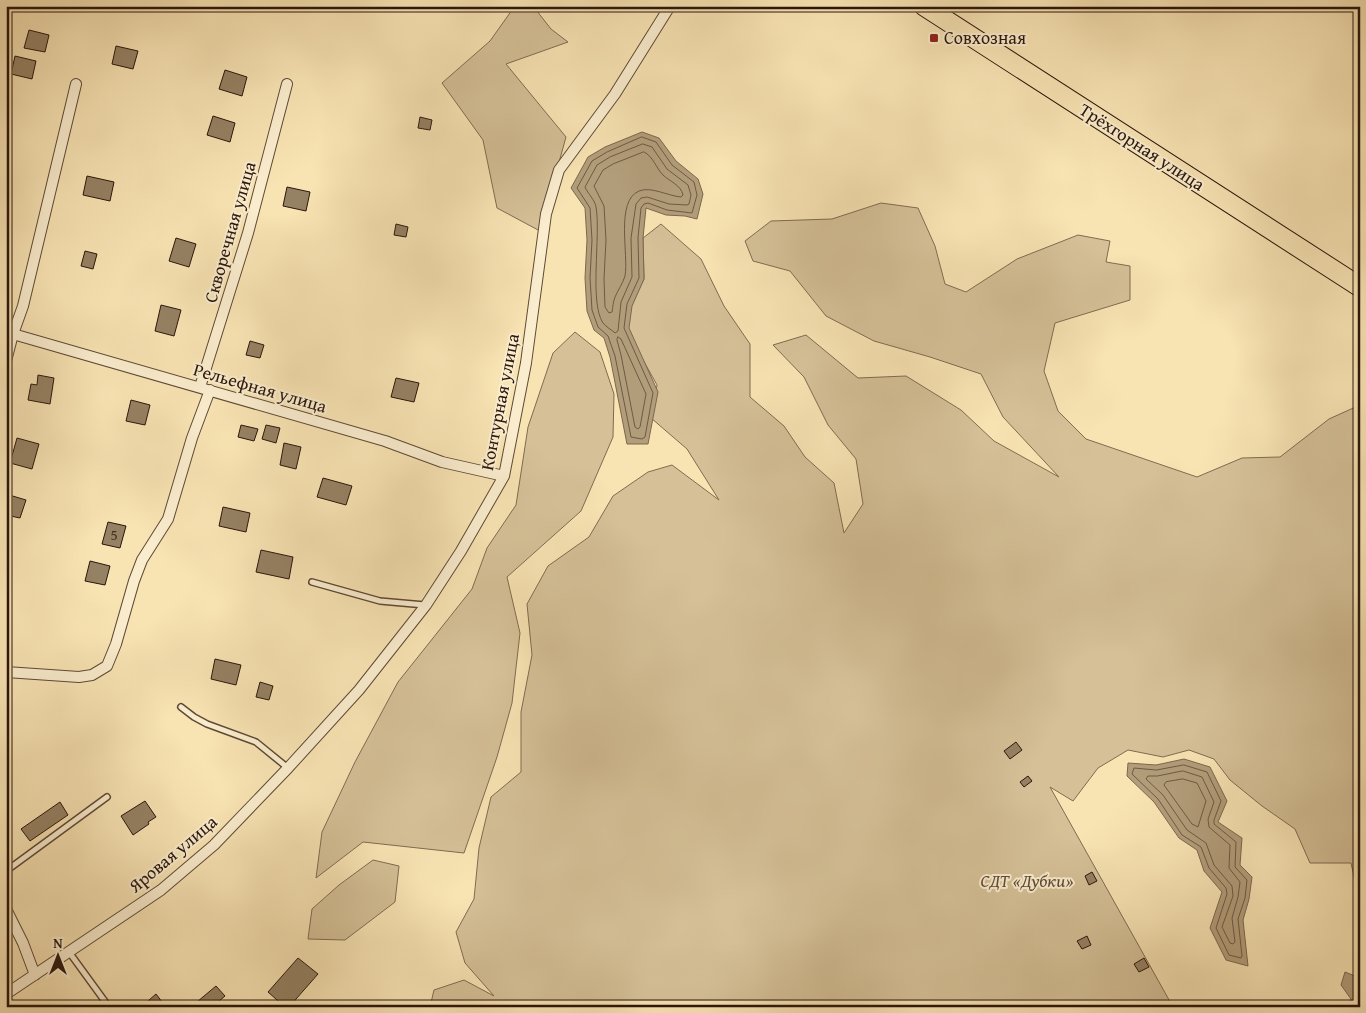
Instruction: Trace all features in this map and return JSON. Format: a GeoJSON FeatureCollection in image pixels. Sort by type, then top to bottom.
{"type":"FeatureCollection","features":[{"type":"Feature","properties":{"kind":"highway","name":"Трёхгорная улица"},"geometry":{"type":"LineString","coordinates":[[924,6],[1360,287]]}},
{"type":"Feature","properties":{"kind":"street","name":"Контурная улица"},"geometry":{"type":"LineString","coordinates":[[288,768],[359,690],[426,605],[461,551],[504,476],[526,363],[546,214],[559,170],[615,94],[670,6]]}},
{"type":"Feature","properties":{"kind":"street"},"geometry":{"type":"LineString","coordinates":[[6,361],[10,333],[22,306],[76,84]]}},
{"type":"Feature","properties":{"kind":"street","name":"Скворечная улица"},"geometry":{"type":"LineString","coordinates":[[6,672],[79,678],[92,675],[107,666],[116,644],[142,560],[168,519],[192,438],[287,84]]}},
{"type":"Feature","properties":{"kind":"street","name":"Рельефная улица"},"geometry":{"type":"LineString","coordinates":[[10,333],[385,441],[442,462],[504,476]]}},
{"type":"Feature","properties":{"kind":"street","name":"Яровая улица"},"geometry":{"type":"LineString","coordinates":[[6,994],[161,890],[214,845],[288,768]]}},
{"type":"Feature","properties":{"kind":"street"},"geometry":{"type":"LineString","coordinates":[[6,909],[23,943],[34,975]]}},
{"type":"Feature","properties":{"kind":"lane"},"geometry":{"type":"LineString","coordinates":[[312,582],[380,601],[426,605]]}},
{"type":"Feature","properties":{"kind":"lane"},"geometry":{"type":"LineString","coordinates":[[181,707],[194,718],[256,742],[288,768]]}},
{"type":"Feature","properties":{"kind":"lane"},"geometry":{"type":"LineString","coordinates":[[6,871],[107,797]]}},
{"type":"Feature","properties":{"kind":"lane"},"geometry":{"type":"LineString","coordinates":[[68,952],[108,1007]]}},
{"type":"Feature","properties":{"kind":"green space"},"geometry":{"type":"Polygon","coordinates":[[[511,6],[533,6],[551,29],[568,42],[506,64],[566,137],[540,231],[497,208],[483,140],[442,83],[490,41],[512,10],[511,6]]]}},
{"type":"Feature","properties":{"kind":"green space","name":"СДТ «Дубки»"},"geometry":{"type":"Polygon","coordinates":[[[881,203],[918,208],[935,246],[945,284],[966,292],[1017,259],[1078,235],[1110,241],[1106,262],[1130,266],[1130,300],[1055,323],[1044,371],[1058,411],[1086,439],[1197,477],[1242,458],[1280,457],[1329,419],[1360,405],[1360,888],[1355,881],[1351,863],[1310,863],[1295,829],[1230,780],[1214,759],[1189,750],[1163,757],[1128,750],[1098,768],[1073,801],[1050,787],[1173,1007],[430,1007],[434,990],[464,980],[494,996],[465,963],[456,932],[474,899],[479,848],[491,797],[521,772],[521,712],[532,655],[527,604],[548,566],[589,537],[613,496],[648,472],[672,465],[719,500],[687,449],[651,418],[657,385],[623,324],[644,279],[643,238],[661,224],[701,259],[724,306],[750,344],[750,397],[784,426],[805,457],[834,483],[844,533],[863,504],[856,459],[828,425],[804,377],[773,345],[806,335],[858,378],[906,376],[961,410],[994,441],[1059,477],[1003,417],[981,374],[874,341],[826,316],[790,271],[753,261],[745,241],[771,221],[832,219],[881,203]]]}},
{"type":"Feature","properties":{"kind":"green space"},"geometry":{"type":"Polygon","coordinates":[[[575,332],[600,352],[614,394],[613,437],[581,511],[507,577],[520,633],[512,703],[497,757],[464,853],[363,842],[316,878],[322,832],[355,762],[398,682],[472,589],[487,548],[516,505],[528,427],[553,353],[575,332]]]}},
{"type":"Feature","properties":{"kind":"green space"},"geometry":{"type":"Polygon","coordinates":[[[373,860],[399,866],[395,902],[345,940],[308,939],[312,909],[339,885],[373,860]]]}},
{"type":"Feature","properties":{"kind":"water"},"geometry":{"type":"Polygon","coordinates":[[[642,132],[659,138],[676,161],[698,179],[703,194],[697,219],[666,215],[646,208],[643,238],[644,279],[632,306],[629,328],[658,392],[648,444],[627,444],[610,357],[604,338],[594,330],[587,311],[585,208],[571,188],[588,157],[605,147],[642,132]]]}},
{"type":"Feature","properties":{"kind":"water"},"geometry":{"type":"Polygon","coordinates":[[[1184,759],[1210,767],[1227,801],[1218,822],[1242,838],[1240,865],[1252,877],[1249,899],[1243,920],[1248,966],[1226,960],[1210,928],[1222,892],[1204,871],[1197,850],[1179,838],[1154,802],[1127,776],[1128,763],[1156,765],[1184,759]]]}},
{"type":"Feature","properties":{"kind":"water"},"geometry":{"type":"Polygon","coordinates":[[[1345,972],[1360,978],[1360,1007],[1348,1007],[1351,999],[1341,985],[1345,972]]]}},
{"type":"Feature","properties":{"kind":"building"},"geometry":{"type":"Polygon","coordinates":[[[29,30],[49,35],[45,52],[24,48],[29,30]]]}},
{"type":"Feature","properties":{"kind":"building"},"geometry":{"type":"Polygon","coordinates":[[[116,46],[138,51],[133,69],[112,64],[116,46]]]}},
{"type":"Feature","properties":{"kind":"building"},"geometry":{"type":"Polygon","coordinates":[[[15,56],[36,61],[32,79],[11,74],[15,56]]]}},
{"type":"Feature","properties":{"kind":"building"},"geometry":{"type":"Polygon","coordinates":[[[225,70],[247,77],[242,96],[219,89],[225,70]]]}},
{"type":"Feature","properties":{"kind":"building"},"geometry":{"type":"Polygon","coordinates":[[[213,116],[235,123],[230,142],[207,135],[213,116]]]}},
{"type":"Feature","properties":{"kind":"building"},"geometry":{"type":"Polygon","coordinates":[[[420,117],[432,120],[430,130],[418,128],[420,117]]]}},
{"type":"Feature","properties":{"kind":"building"},"geometry":{"type":"Polygon","coordinates":[[[87,176],[114,182],[110,201],[83,195],[87,176]]]}},
{"type":"Feature","properties":{"kind":"building"},"geometry":{"type":"Polygon","coordinates":[[[287,187],[310,192],[306,211],[283,206],[287,187]]]}},
{"type":"Feature","properties":{"kind":"building"},"geometry":{"type":"Polygon","coordinates":[[[396,224],[408,227],[406,237],[394,235],[396,224]]]}},
{"type":"Feature","properties":{"kind":"building"},"geometry":{"type":"Polygon","coordinates":[[[176,238],[196,244],[189,267],[169,261],[176,238]]]}},
{"type":"Feature","properties":{"kind":"building"},"geometry":{"type":"Polygon","coordinates":[[[85,251],[97,254],[93,269],[81,266],[85,251]]]}},
{"type":"Feature","properties":{"kind":"building"},"geometry":{"type":"Polygon","coordinates":[[[161,305],[181,310],[174,336],[155,331],[161,305]]]}},
{"type":"Feature","properties":{"kind":"building"},"geometry":{"type":"Polygon","coordinates":[[[250,341],[264,345],[260,358],[246,355],[250,341]]]}},
{"type":"Feature","properties":{"kind":"building"},"geometry":{"type":"Polygon","coordinates":[[[38,375],[54,378],[50,404],[28,400],[31,384],[37,385],[38,375]]]}},
{"type":"Feature","properties":{"kind":"building"},"geometry":{"type":"Polygon","coordinates":[[[396,378],[419,383],[414,402],[391,397],[396,378]]]}},
{"type":"Feature","properties":{"kind":"building"},"geometry":{"type":"Polygon","coordinates":[[[131,400],[150,405],[145,425],[126,421],[131,400]]]}},
{"type":"Feature","properties":{"kind":"building"},"geometry":{"type":"Polygon","coordinates":[[[241,425],[258,429],[254,441],[238,437],[241,425]]]}},
{"type":"Feature","properties":{"kind":"building"},"geometry":{"type":"Polygon","coordinates":[[[266,425],[280,428],[276,443],[262,439],[266,425]]]}},
{"type":"Feature","properties":{"kind":"building"},"geometry":{"type":"Polygon","coordinates":[[[17,438],[39,444],[32,469],[10,463],[17,438]]]}},
{"type":"Feature","properties":{"kind":"building"},"geometry":{"type":"Polygon","coordinates":[[[284,443],[301,447],[296,469],[280,465],[284,443]]]}},
{"type":"Feature","properties":{"kind":"building"},"geometry":{"type":"Polygon","coordinates":[[[323,478],[352,486],[346,505],[317,497],[323,478]]]}},
{"type":"Feature","properties":{"kind":"building"},"geometry":{"type":"Polygon","coordinates":[[[6,494],[26,500],[20,518],[6,515],[6,494]]]}},
{"type":"Feature","properties":{"kind":"building"},"geometry":{"type":"Polygon","coordinates":[[[223,507],[250,513],[246,532],[219,526],[223,507]]]}},
{"type":"Feature","properties":{"kind":"building"},"geometry":{"type":"Polygon","coordinates":[[[108,522],[126,526],[120,548],[102,544],[108,522]]]}},
{"type":"Feature","properties":{"kind":"building"},"geometry":{"type":"Polygon","coordinates":[[[261,550],[293,557],[289,579],[256,572],[261,550]]]}},
{"type":"Feature","properties":{"kind":"building"},"geometry":{"type":"Polygon","coordinates":[[[90,561],[110,566],[105,585],[85,581],[90,561]]]}},
{"type":"Feature","properties":{"kind":"building"},"geometry":{"type":"Polygon","coordinates":[[[215,659],[241,665],[236,685],[211,679],[215,659]]]}},
{"type":"Feature","properties":{"kind":"building"},"geometry":{"type":"Polygon","coordinates":[[[260,682],[273,686],[269,700],[256,697],[260,682]]]}},
{"type":"Feature","properties":{"kind":"building"},"geometry":{"type":"Polygon","coordinates":[[[1016,742],[1022,750],[1010,759],[1004,751],[1016,742]]]}},
{"type":"Feature","properties":{"kind":"building"},"geometry":{"type":"Polygon","coordinates":[[[1028,776],[1032,781],[1024,787],[1020,782],[1028,776]]]}},
{"type":"Feature","properties":{"kind":"building"},"geometry":{"type":"Polygon","coordinates":[[[145,801],[156,817],[133,835],[121,816],[145,801]]]}},
{"type":"Feature","properties":{"kind":"building"},"geometry":{"type":"Polygon","coordinates":[[[60,802],[68,815],[30,841],[21,829],[60,802]]]}},
{"type":"Feature","properties":{"kind":"building"},"geometry":{"type":"Polygon","coordinates":[[[1092,872],[1097,881],[1089,885],[1085,876],[1092,872]]]}},
{"type":"Feature","properties":{"kind":"building"},"geometry":{"type":"Polygon","coordinates":[[[1087,936],[1091,945],[1082,949],[1077,941],[1087,936]]]}},
{"type":"Feature","properties":{"kind":"building"},"geometry":{"type":"Polygon","coordinates":[[[298,958],[318,974],[289,1007],[285,1007],[268,992],[298,958]]]}},
{"type":"Feature","properties":{"kind":"building"},"geometry":{"type":"Polygon","coordinates":[[[1144,958],[1149,967],[1139,972],[1134,964],[1144,958]]]}},
{"type":"Feature","properties":{"kind":"building"},"geometry":{"type":"Polygon","coordinates":[[[216,986],[225,996],[212,1007],[191,1007],[216,986]]]}},
{"type":"Feature","properties":{"kind":"building"},"geometry":{"type":"Polygon","coordinates":[[[156,994],[166,1007],[141,1007],[156,994]]]}},
{"type":"Feature","properties":{"kind":"place","name":"Совхозная"},"geometry":{"type":"Point","coordinates":[934,38]}}]}
